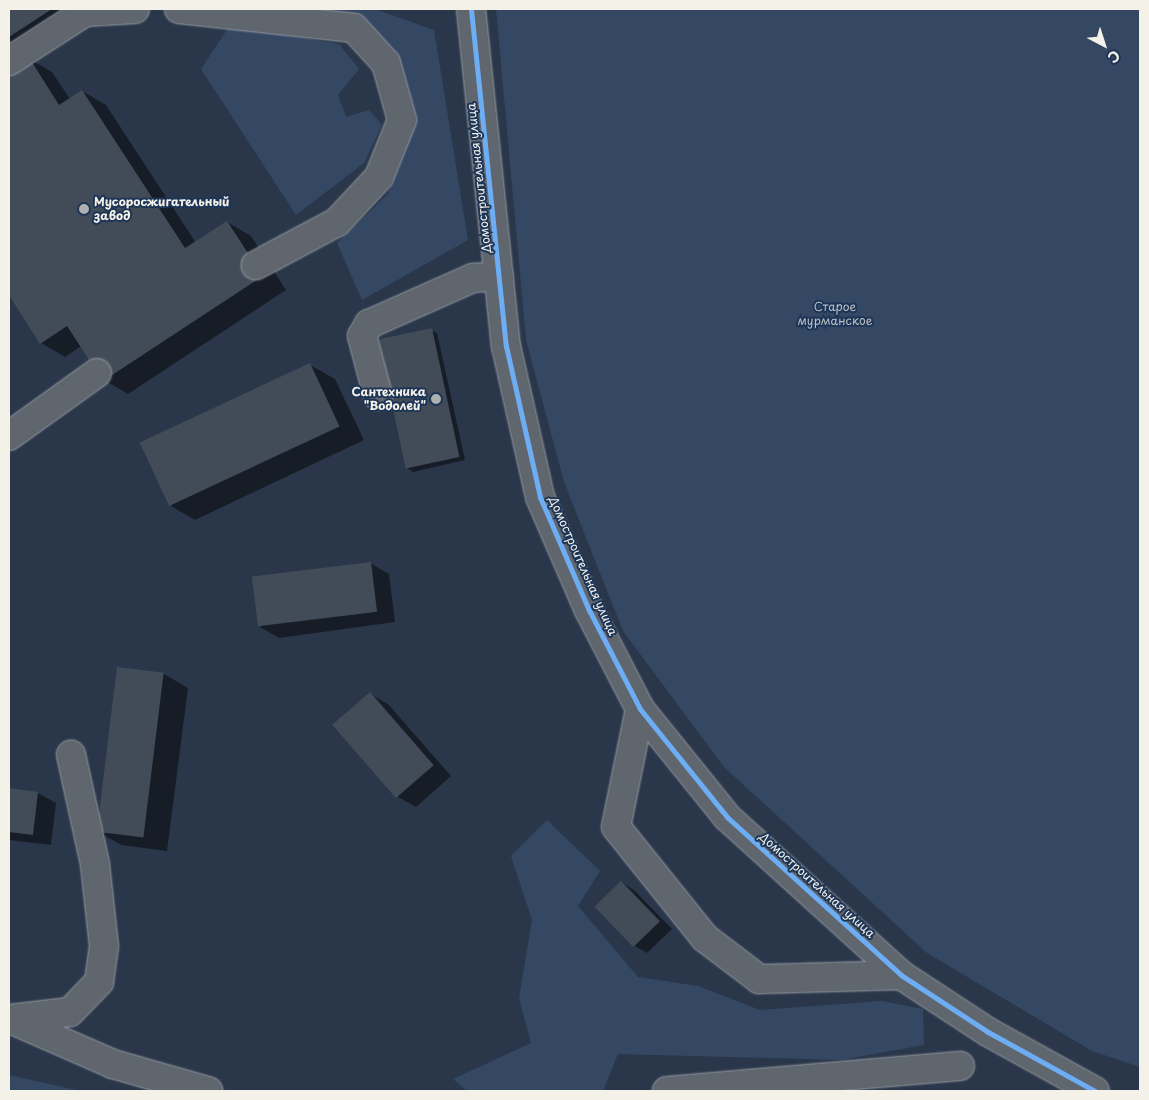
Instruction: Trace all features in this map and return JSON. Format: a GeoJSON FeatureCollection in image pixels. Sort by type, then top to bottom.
{"type":"FeatureCollection","features":[{"type":"Feature","properties":{"kind":"street"},"geometry":{"type":"LineString","coordinates":[[9,61],[85,12],[135,9]]}},
{"type":"Feature","properties":{"kind":"street"},"geometry":{"type":"LineString","coordinates":[[179,9],[354,28],[386,63],[402,120],[379,177],[337,222],[256,265]]}},
{"type":"Feature","properties":{"kind":"street","name":"Домостроительная улица"},"geometry":{"type":"LineString","coordinates":[[471,9],[506,346],[540,496],[589,610],[640,709],[727,817],[902,975],[988,1032],[1095,1091]]}},
{"type":"Feature","properties":{"kind":"street"},"geometry":{"type":"LineString","coordinates":[[378,396],[362,336],[369,324],[473,278],[499,276]]}},
{"type":"Feature","properties":{"kind":"street"},"geometry":{"type":"LineString","coordinates":[[9,436],[97,373]]}},
{"type":"Feature","properties":{"kind":"street"},"geometry":{"type":"LineString","coordinates":[[640,709],[616,826],[705,938],[760,978],[902,975]]}},
{"type":"Feature","properties":{"kind":"street"},"geometry":{"type":"LineString","coordinates":[[9,1019],[70,1012],[99,982],[104,946],[95,864],[71,755]]}},
{"type":"Feature","properties":{"kind":"street"},"geometry":{"type":"LineString","coordinates":[[9,1019],[113,1064],[208,1091]]}},
{"type":"Feature","properties":{"kind":"street"},"geometry":{"type":"LineString","coordinates":[[667,1091],[960,1066]]}},
{"type":"Feature","properties":{"kind":"green space"},"geometry":{"type":"Polygon","coordinates":[[[296,9],[375,9],[434,30],[468,240],[362,300],[337,243],[388,194],[410,136],[399,64],[296,9]]]}},
{"type":"Feature","properties":{"kind":"green space","name":"Старое мурманское"},"geometry":{"type":"Polygon","coordinates":[[[496,9],[1140,9],[1140,1067],[1092,1051],[927,953],[724,767],[623,631],[564,482],[526,340],[496,9]]]}},
{"type":"Feature","properties":{"kind":"green space"},"geometry":{"type":"Polygon","coordinates":[[[230,25],[339,44],[359,69],[338,95],[346,117],[369,110],[382,125],[364,163],[296,215],[201,69],[230,25]]]}},
{"type":"Feature","properties":{"kind":"green space"},"geometry":{"type":"Polygon","coordinates":[[[547,820],[600,871],[578,906],[638,977],[698,986],[760,1010],[882,1001],[923,1009],[924,1045],[841,1060],[618,1054],[603,1091],[467,1091],[453,1079],[531,1043],[519,998],[532,920],[511,856],[547,820]]]}},
{"type":"Feature","properties":{"kind":"green space"},"geometry":{"type":"Polygon","coordinates":[[[9,1075],[81,1091],[9,1091],[9,1075]]]}},
{"type":"Feature","properties":{"kind":"building"},"geometry":{"type":"Polygon","coordinates":[[[9,9],[52,9],[9,37],[9,9]]]}},
{"type":"Feature","properties":{"kind":"building","name":"Мусоросжигательный завод"},"geometry":{"type":"Polygon","coordinates":[[[28,56],[59,105],[82,90],[185,248],[227,221],[263,276],[103,381],[67,326],[40,344],[9,295],[9,69],[28,56]]]}},
{"type":"Feature","properties":{"kind":"building"},"geometry":{"type":"Polygon","coordinates":[[[432,328],[459,457],[406,469],[378,339],[432,328]]]}},
{"type":"Feature","properties":{"kind":"building"},"geometry":{"type":"Polygon","coordinates":[[[310,363],[340,426],[169,506],[140,442],[310,363]]]}},
{"type":"Feature","properties":{"kind":"building"},"geometry":{"type":"Polygon","coordinates":[[[371,562],[377,612],[258,626],[252,577],[371,562]]]}},
{"type":"Feature","properties":{"kind":"building"},"geometry":{"type":"Polygon","coordinates":[[[117,667],[164,673],[143,837],[97,832],[117,667]]]}},
{"type":"Feature","properties":{"kind":"building"},"geometry":{"type":"Polygon","coordinates":[[[370,692],[434,765],[396,798],[332,725],[370,692]]]}},
{"type":"Feature","properties":{"kind":"building"},"geometry":{"type":"Polygon","coordinates":[[[9,788],[38,792],[33,835],[9,832],[9,788]]]}},
{"type":"Feature","properties":{"kind":"building"},"geometry":{"type":"Polygon","coordinates":[[[621,881],[660,921],[633,947],[594,907],[621,881]]]}},
{"type":"Feature","properties":{"kind":"cycle path"},"geometry":{"type":"LineString","coordinates":[[471,9],[506,346],[540,497],[589,610],[640,709],[727,817],[901,975],[988,1032],[1095,1091]]}},
{"type":"Feature","properties":{"kind":"place","name":"Мусоросжигательный завод"},"geometry":{"type":"Point","coordinates":[84,209]}},
{"type":"Feature","properties":{"kind":"place","name":"Сантехника \"Водолей\""},"geometry":{"type":"Point","coordinates":[436,399]}}]}
